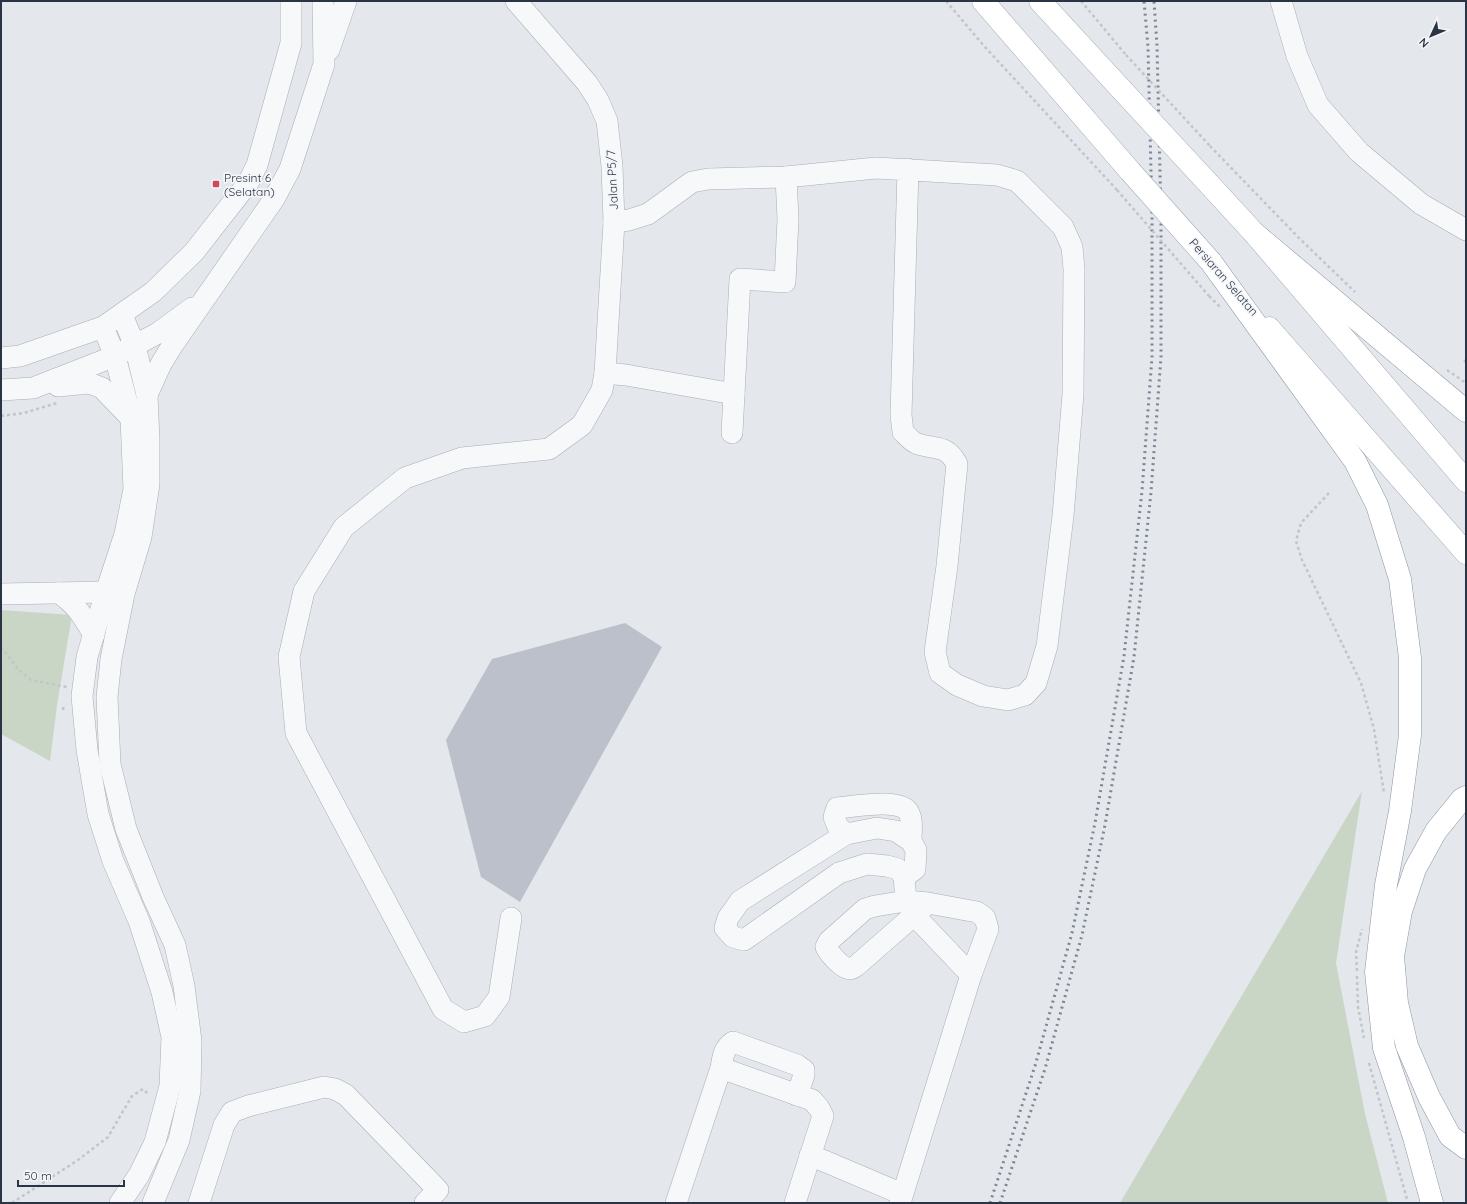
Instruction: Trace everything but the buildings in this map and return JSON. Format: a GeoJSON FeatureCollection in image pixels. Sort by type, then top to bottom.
{"type":"FeatureCollection","features":[{"type":"Feature","properties":{"kind":"main road","name":"Persiaran Selatan"},"geometry":{"type":"LineString","coordinates":[[983,1],[1130,172],[1211,262],[1466,553]]}},
{"type":"Feature","properties":{"kind":"main road"},"geometry":{"type":"LineString","coordinates":[[1040,1],[1254,233],[1466,481]]}},
{"type":"Feature","properties":{"kind":"main road"},"geometry":{"type":"LineString","coordinates":[[1254,233],[1466,410]]}},
{"type":"Feature","properties":{"kind":"main road"},"geometry":{"type":"LineString","coordinates":[[1211,262],[1355,461],[1377,505],[1400,579],[1410,658],[1410,735],[1400,811],[1386,885],[1376,972],[1384,1048],[1414,1137],[1432,1203]]}},
{"type":"Feature","properties":{"kind":"main road"},"geometry":{"type":"LineString","coordinates":[[1466,797],[1462,798],[1436,831],[1415,869],[1401,911],[1393,956],[1397,1003],[1407,1046],[1429,1097],[1450,1136],[1466,1148]]}},
{"type":"Feature","properties":{"kind":"street"},"geometry":{"type":"LineString","coordinates":[[276,1],[291,43]]}},
{"type":"Feature","properties":{"kind":"street"},"geometry":{"type":"LineString","coordinates":[[1,358],[20,356],[103,327],[153,292],[194,252],[248,183],[257,165],[291,43],[291,1]]}},
{"type":"Feature","properties":{"kind":"street"},"geometry":{"type":"LineString","coordinates":[[323,1],[324,64]]}},
{"type":"Feature","properties":{"kind":"street"},"geometry":{"type":"LineString","coordinates":[[147,395],[161,364],[203,300],[224,273],[274,199],[290,169],[346,1]]}},
{"type":"Feature","properties":{"kind":"street","name":"Jalan P5/7"},"geometry":{"type":"LineString","coordinates":[[516,1],[587,83],[598,100],[607,121],[612,166],[614,222],[604,381]]}},
{"type":"Feature","properties":{"kind":"street"},"geometry":{"type":"LineString","coordinates":[[1281,1],[1297,56],[1318,105],[1359,152],[1421,204],[1466,230]]}},
{"type":"Feature","properties":{"kind":"street"},"geometry":{"type":"LineString","coordinates":[[614,222],[629,220],[648,214],[692,182],[708,179],[786,177],[876,168],[908,169],[996,175],[1017,181],[1063,226],[1072,247],[1074,269],[1073,394],[1063,516],[1047,646],[1036,683],[1024,695],[1008,700],[984,696],[957,685],[940,673],[935,652],[947,566],[957,464],[951,454],[940,449],[916,444],[903,432],[901,415],[908,169]]}},
{"type":"Feature","properties":{"kind":"street"},"geometry":{"type":"LineString","coordinates":[[732,433],[740,279],[786,282],[788,219],[786,177]]}},
{"type":"Feature","properties":{"kind":"street"},"geometry":{"type":"LineString","coordinates":[[33,388],[115,356],[135,346],[158,332],[203,300]]}},
{"type":"Feature","properties":{"kind":"street"},"geometry":{"type":"LineString","coordinates":[[120,1203],[139,1175],[155,1142],[170,1086],[172,1037],[164,1000],[139,922],[113,861],[98,814],[86,750],[82,696],[87,657],[94,635],[115,593],[140,536],[149,484],[150,440],[147,395],[135,346],[122,315]]}},
{"type":"Feature","properties":{"kind":"street"},"geometry":{"type":"LineString","coordinates":[[103,327],[115,356],[131,418],[134,489],[115,593],[107,697],[110,764],[126,829],[153,897],[175,945],[184,986],[191,1041],[190,1091],[179,1140],[153,1203]]}},
{"type":"Feature","properties":{"kind":"street"},"geometry":{"type":"LineString","coordinates":[[511,918],[499,998],[485,1016],[464,1022],[444,1009],[296,733],[289,657],[304,591],[344,527],[405,478],[462,458],[549,449],[582,425],[604,381],[626,375],[734,394]]}},
{"type":"Feature","properties":{"kind":"street"},"geometry":{"type":"LineString","coordinates":[[1,390],[89,383],[102,388],[131,418]]}},
{"type":"Feature","properties":{"kind":"street"},"geometry":{"type":"LineString","coordinates":[[59,593],[69,600],[83,615],[94,635]]}},
{"type":"Feature","properties":{"kind":"street"},"geometry":{"type":"LineString","coordinates":[[1,594],[115,593]]}},
{"type":"Feature","properties":{"kind":"street"},"geometry":{"type":"LineString","coordinates":[[904,877],[915,869],[916,850],[911,841],[911,819],[908,811],[902,805],[886,804],[837,808],[834,817],[838,827],[846,834],[740,901],[728,918],[725,928],[733,937],[744,940],[839,873],[867,864],[887,866],[898,869],[904,877],[916,906],[971,975]]}},
{"type":"Feature","properties":{"kind":"street"},"geometry":{"type":"LineString","coordinates":[[810,1155],[901,1198],[971,975],[988,929],[985,918],[977,912],[916,906]]}},
{"type":"Feature","properties":{"kind":"street"},"geometry":{"type":"LineString","coordinates":[[676,1203],[721,1068],[724,1051],[728,1046],[733,1042],[797,1065],[804,1070],[804,1075],[797,1095]]}},
{"type":"Feature","properties":{"kind":"street"},"geometry":{"type":"LineString","coordinates":[[721,1068],[812,1100],[819,1108],[822,1116],[795,1203]]}},
{"type":"Feature","properties":{"kind":"street"},"geometry":{"type":"LineString","coordinates":[[199,1203],[224,1125],[232,1112],[248,1106],[324,1087],[335,1089],[346,1095],[438,1190],[425,1203]]}},
{"type":"Feature","properties":{"kind":"path"},"geometry":{"type":"LineString","coordinates":[[946,1],[984,46],[1117,190],[1209,296],[1225,312]]}},
{"type":"Feature","properties":{"kind":"path"},"geometry":{"type":"LineString","coordinates":[[1081,1],[1126,55],[1210,146],[1299,238],[1358,296]]}},
{"type":"Feature","properties":{"kind":"path"},"geometry":{"type":"LineString","coordinates":[[1443,367],[1466,383]]}},
{"type":"Feature","properties":{"kind":"path"},"geometry":{"type":"LineString","coordinates":[[1,416],[24,413],[60,402]]}},
{"type":"Feature","properties":{"kind":"path"},"geometry":{"type":"LineString","coordinates":[[1329,493],[1301,523],[1296,541],[1302,560],[1362,683],[1374,729],[1385,794],[1387,786]]}},
{"type":"Feature","properties":{"kind":"path"},"geometry":{"type":"LineString","coordinates":[[1,647],[18,669],[31,680],[68,687],[66,695]]}},
{"type":"Feature","properties":{"kind":"path"},"geometry":{"type":"LineString","coordinates":[[63,710],[65,702]]}},
{"type":"Feature","properties":{"kind":"path"},"geometry":{"type":"LineString","coordinates":[[1363,922],[1356,952],[1358,1007],[1365,1045]]}},
{"type":"Feature","properties":{"kind":"path"},"geometry":{"type":"LineString","coordinates":[[1368,1060],[1408,1203]]}},
{"type":"Feature","properties":{"kind":"path"},"geometry":{"type":"LineString","coordinates":[[12,1203],[78,1160],[108,1137],[132,1096],[143,1089],[164,1110]]}},
{"type":"Feature","properties":{"kind":"green space"},"geometry":{"type":"Polygon","coordinates":[[[1,610],[72,615],[57,705],[50,761],[1,734],[1,610]]]}},
{"type":"Feature","properties":{"kind":"green space"},"geometry":{"type":"Polygon","coordinates":[[[1362,791],[1336,963],[1365,1114],[1388,1203],[1120,1203],[1362,791]]]}},
{"type":"Feature","properties":{"kind":"railway"},"geometry":{"type":"LineString","coordinates":[[990,1203],[1035,1066],[1072,933],[1095,823],[1124,656],[1142,491],[1152,357],[1152,214],[1148,47],[1144,1]]}},
{"type":"Feature","properties":{"kind":"railway"},"geometry":{"type":"LineString","coordinates":[[1000,1203],[1045,1069],[1082,935],[1105,825],[1134,657],[1151,492],[1161,357],[1161,214],[1157,46],[1154,1]]}},
{"type":"Feature","properties":{"kind":"place","name":"Presint 6 (Selatan)"},"geometry":{"type":"Point","coordinates":[216,184]}}]}
